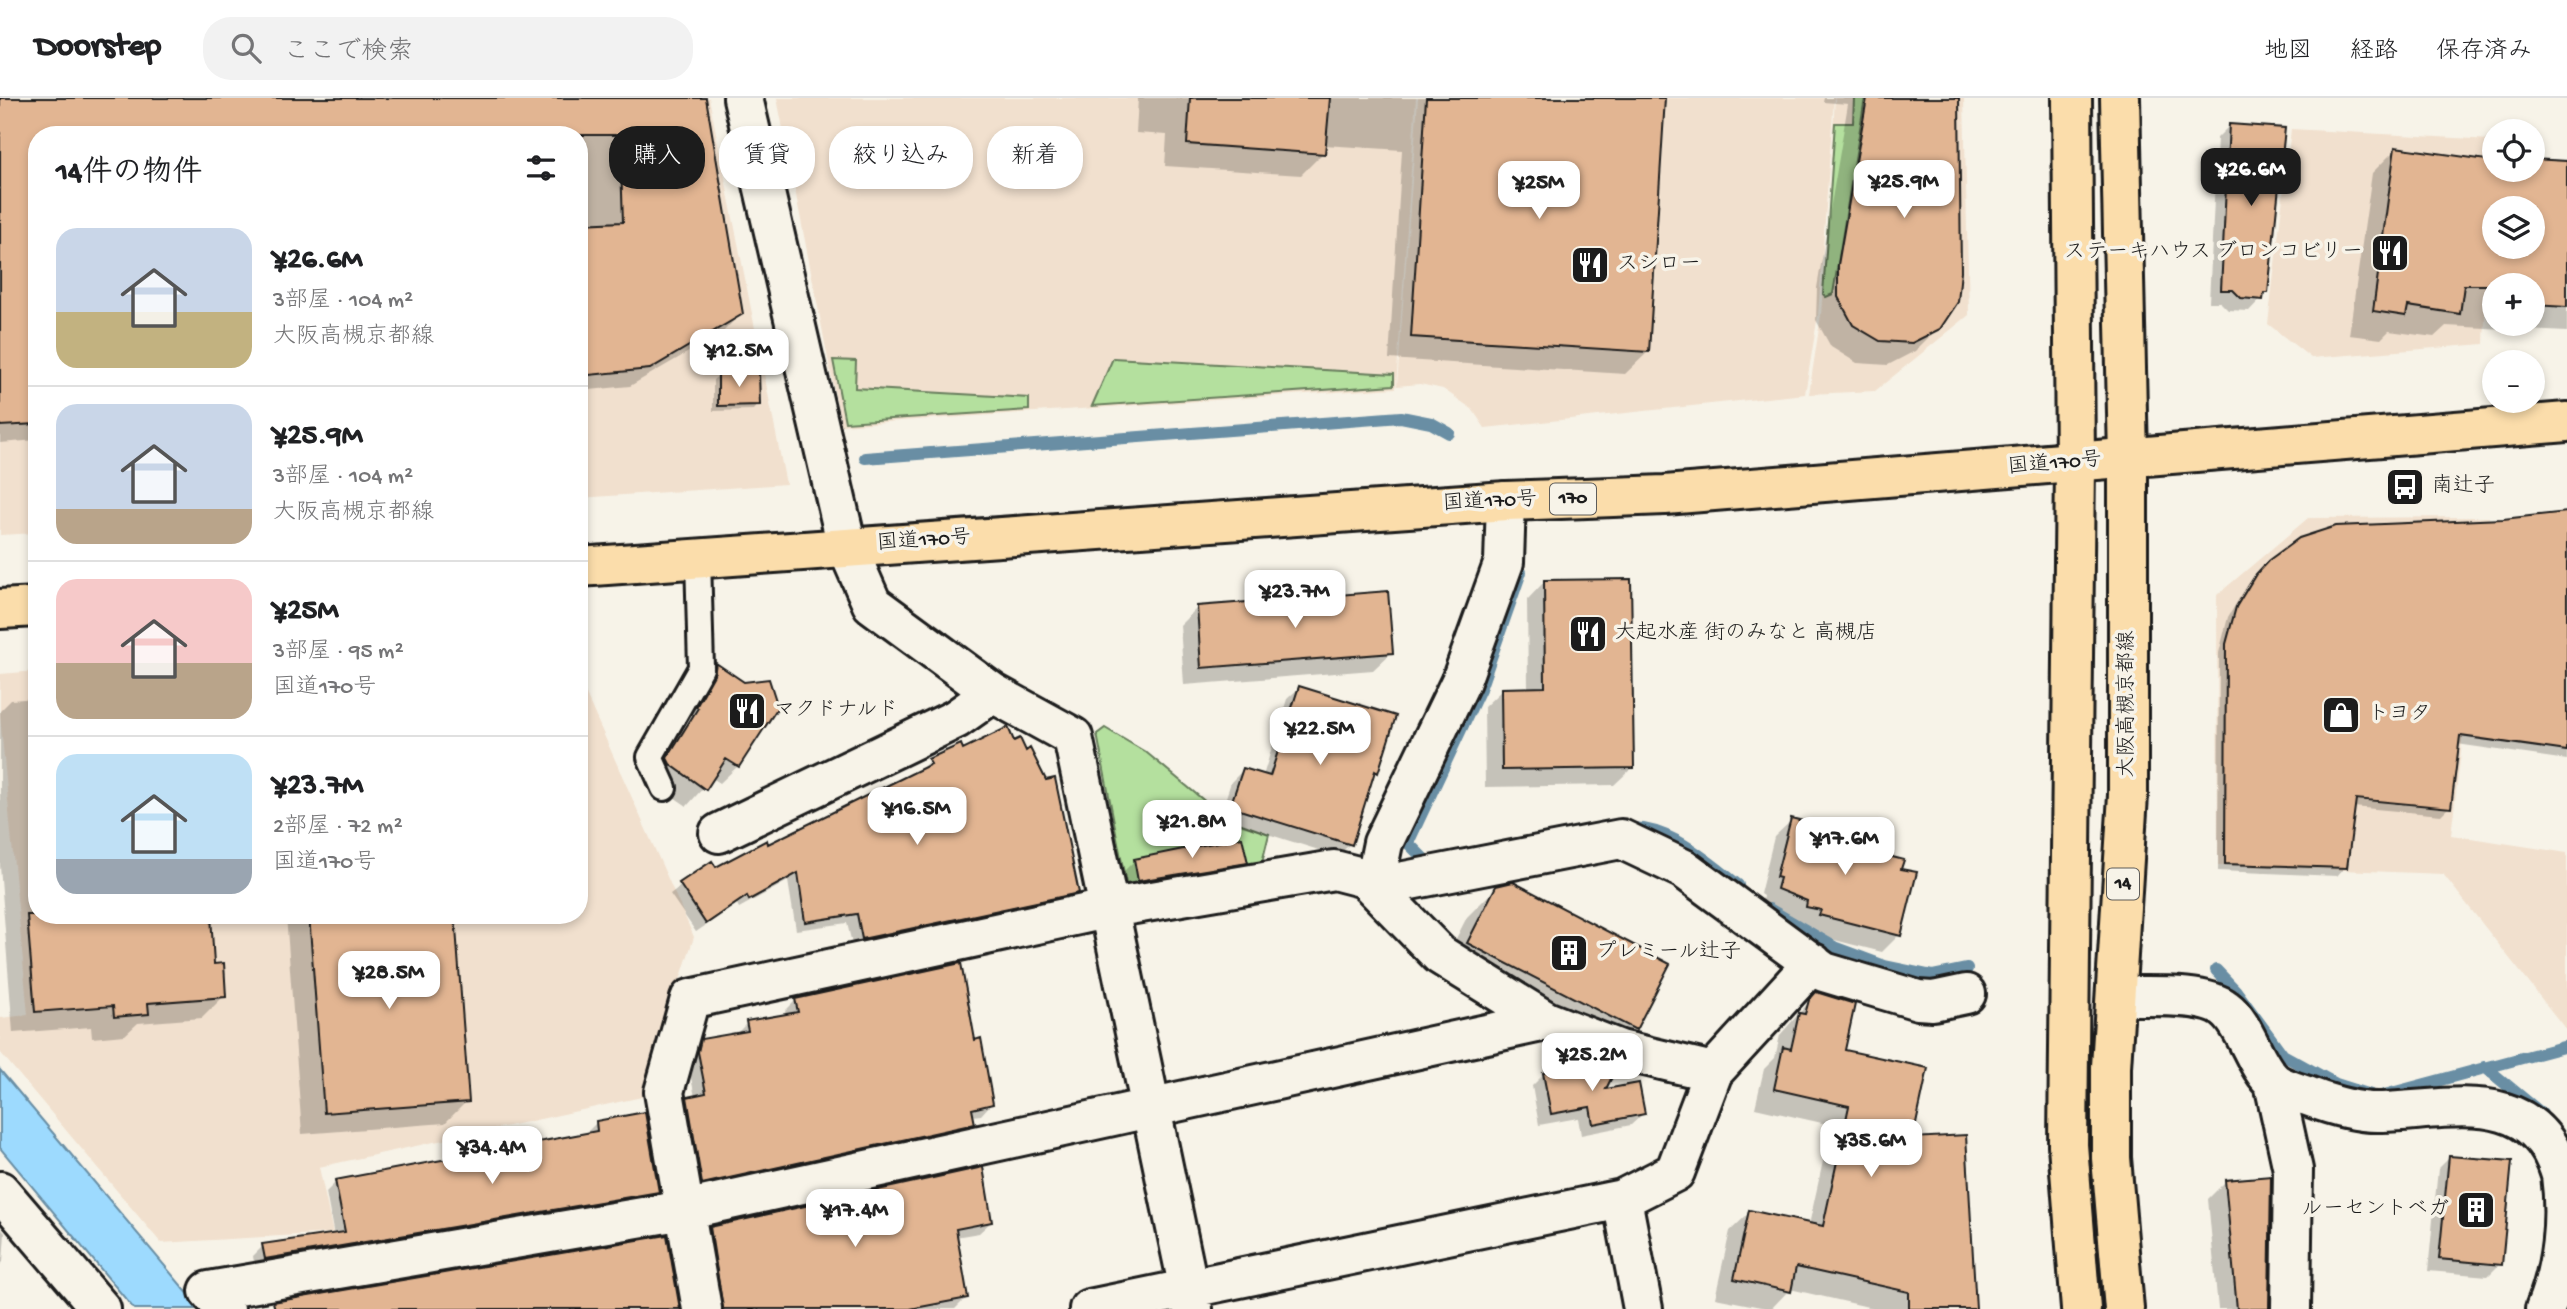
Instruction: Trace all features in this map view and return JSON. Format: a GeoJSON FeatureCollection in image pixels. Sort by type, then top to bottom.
{"type":"FeatureCollection","features":[{"type":"Feature","properties":{"kind":"main road"},"geometry":{"type":"LineString","coordinates":[[2072,98],[2074,463],[2067,1131],[2081,1309]]}},
{"type":"Feature","properties":{"kind":"main road","name":"大阪高槻京都線"},"geometry":{"type":"LineString","coordinates":[[2120,98],[2128,458],[2128,795],[2111,1068],[2111,1158],[2124,1309]]}},
{"type":"Feature","properties":{"kind":"main road","name":"国道170号"},"geometry":{"type":"LineString","coordinates":[[588,566],[1506,501],[1679,495],[2567,422]]}},
{"type":"Feature","properties":{"kind":"main road"},"geometry":{"type":"LineString","coordinates":[[0,610],[28,608]]}},
{"type":"Feature","properties":{"kind":"street"},"geometry":{"type":"LineString","coordinates":[[743,98],[847,547],[872,604],[993,693],[1073,737],[1191,1298]]}},
{"type":"Feature","properties":{"kind":"street"},"geometry":{"type":"LineString","coordinates":[[1374,887],[1383,843],[1461,681],[1504,562],[1506,501]]}},
{"type":"Feature","properties":{"kind":"street"},"geometry":{"type":"LineString","coordinates":[[719,833],[956,719],[993,693]]}},
{"type":"Feature","properties":{"kind":"street"},"geometry":{"type":"LineString","coordinates":[[1374,887],[1621,839],[1684,869],[1824,972],[1918,1000],[1933,1001],[1966,994]]}},
{"type":"Feature","properties":{"kind":"street"},"geometry":{"type":"LineString","coordinates":[[702,1309],[664,1092],[690,999],[1111,908],[1334,870],[1365,878],[1440,955],[1546,1021],[1620,1050],[1713,1072]]}},
{"type":"Feature","properties":{"kind":"street"},"geometry":{"type":"LineString","coordinates":[[1089,1309],[1191,1298],[1622,1199],[1675,1172],[1713,1072],[1813,963]]}},
{"type":"Feature","properties":{"kind":"street"},"geometry":{"type":"LineString","coordinates":[[2116,996],[2205,1000],[2226,1009],[2274,1083],[2293,1170],[2291,1309]]}},
{"type":"Feature","properties":{"kind":"street"},"geometry":{"type":"LineString","coordinates":[[225,1309],[209,1291],[684,1210],[1546,1021]]}},
{"type":"Feature","properties":{"kind":"street"},"geometry":{"type":"LineString","coordinates":[[2274,1083],[2329,1104],[2378,1112],[2473,1105],[2514,1116],[2532,1128],[2547,1144],[2557,1163],[2566,1208],[2562,1259],[2545,1309]]}},
{"type":"Feature","properties":{"kind":"street"},"geometry":{"type":"LineString","coordinates":[[0,1191],[101,1309]]}},
{"type":"Feature","properties":{"kind":"street"},"geometry":{"type":"LineString","coordinates":[[1622,1199],[1643,1309]]}},
{"type":"Feature","properties":{"kind":"lane"},"geometry":{"type":"LineString","coordinates":[[664,788],[650,757],[701,668],[698,558]]}},
{"type":"Feature","properties":{"kind":"shaded area"},"geometry":{"type":"Polygon","coordinates":[[[0,98],[709,98],[719,148],[719,189],[727,189],[786,484],[588,497],[588,126],[28,126],[28,533],[0,535],[0,98]]]}},
{"type":"Feature","properties":{"kind":"shaded area"},"geometry":{"type":"Polygon","coordinates":[[[777,98],[1416,98],[1396,388],[841,425],[795,189],[815,189],[815,126],[782,126],[777,98]]]}},
{"type":"Feature","properties":{"kind":"shaded area"},"geometry":{"type":"Polygon","coordinates":[[[1418,98],[1834,98],[1818,315],[1805,394],[1485,428],[1472,409],[1443,389],[1420,384],[1397,386],[1418,98]]]}},
{"type":"Feature","properties":{"kind":"shaded area"},"geometry":{"type":"Polygon","coordinates":[[[1835,98],[1964,98],[1969,315],[1875,391],[1809,394],[1821,315],[1835,98]]]}},
{"type":"Feature","properties":{"kind":"shaded area"},"geometry":{"type":"Polygon","coordinates":[[[2291,129],[2482,139],[2482,182],[2490,182],[2490,196],[2482,196],[2482,259],[2487,259],[2487,273],[2482,273],[2484,344],[2311,358],[2268,324],[2291,129]]]}},
{"type":"Feature","properties":{"kind":"shaded area","name":"トヨタ"},"geometry":{"type":"Polygon","coordinates":[[[2489,517],[2451,835],[2567,853],[2567,1031],[2443,874],[2218,865],[2217,595],[2308,518],[2489,517]]]}},
{"type":"Feature","properties":{"kind":"shaded area"},"geometry":{"type":"Polygon","coordinates":[[[28,672],[28,924],[588,924],[588,699],[694,937],[642,1097],[319,1167],[333,1233],[161,1243],[0,1052],[0,1018],[28,1015],[0,716],[0,674],[28,672]]]}},
{"type":"Feature","properties":{"kind":"green space"},"geometry":{"type":"Polygon","coordinates":[[[1854,98],[1865,98],[1833,294],[1826,297],[1823,294],[1835,123],[1853,123],[1854,98]]]}},
{"type":"Feature","properties":{"kind":"green space"},"geometry":{"type":"Polygon","coordinates":[[[1113,358],[1394,374],[1394,385],[1092,406],[1113,358]]]}},
{"type":"Feature","properties":{"kind":"green space"},"geometry":{"type":"Polygon","coordinates":[[[833,360],[856,361],[855,388],[1029,398],[1029,410],[845,422],[833,360]]]}},
{"type":"Feature","properties":{"kind":"green space"},"geometry":{"type":"Polygon","coordinates":[[[1105,728],[1147,753],[1225,818],[1269,834],[1260,871],[1127,889],[1097,734],[1105,728]]]}},
{"type":"Feature","properties":{"kind":"water"},"geometry":{"type":"Polygon","coordinates":[[[0,1070],[201,1309],[134,1309],[0,1148],[0,1070]]]}},
{"type":"Feature","properties":{"kind":"building"},"geometry":{"type":"Polygon","coordinates":[[[0,98],[706,98],[719,174],[719,189],[722,189],[743,314],[650,369],[588,375],[588,224],[623,222],[622,189],[705,189],[705,126],[609,126],[609,135],[588,135],[588,126],[28,126],[28,424],[0,426],[0,98]]]}},
{"type":"Feature","properties":{"kind":"building"},"geometry":{"type":"Polygon","coordinates":[[[1190,98],[1330,98],[1325,154],[1187,144],[1190,98]]]}},
{"type":"Feature","properties":{"kind":"building"},"geometry":{"type":"Polygon","coordinates":[[[1426,98],[1665,98],[1649,352],[1411,337],[1426,98]]]}},
{"type":"Feature","properties":{"kind":"building"},"geometry":{"type":"Polygon","coordinates":[[[1867,98],[1959,98],[1961,271],[1958,302],[1940,329],[1912,343],[1880,341],[1853,325],[1838,297],[1838,265],[1867,98]]]}},
{"type":"Feature","properties":{"kind":"building"},"geometry":{"type":"Polygon","coordinates":[[[2229,124],[2285,128],[2268,293],[2264,293],[2263,300],[2241,298],[2233,290],[2221,290],[2229,124]]]}},
{"type":"Feature","properties":{"kind":"building"},"geometry":{"type":"Polygon","coordinates":[[[2395,147],[2482,159],[2482,182],[2545,182],[2545,160],[2567,161],[2567,307],[2545,306],[2545,273],[2482,273],[2482,285],[2464,285],[2460,314],[2408,306],[2406,316],[2373,311],[2395,147]]]}},
{"type":"Feature","properties":{"kind":"building"},"geometry":{"type":"Polygon","coordinates":[[[759,372],[760,405],[718,406],[718,373],[759,372]]]}},
{"type":"Feature","properties":{"kind":"building","name":"トヨタ"},"geometry":{"type":"Polygon","coordinates":[[[2567,512],[2567,751],[2460,736],[2451,808],[2356,799],[2347,868],[2225,864],[2226,644],[2236,607],[2256,574],[2269,560],[2299,538],[2336,526],[2503,519],[2567,512]]]}},
{"type":"Feature","properties":{"kind":"building","name":"大起水産 街のみなと 高槻店"},"geometry":{"type":"Polygon","coordinates":[[[1631,579],[1634,768],[1502,770],[1501,688],[1545,687],[1544,580],[1631,579]]]}},
{"type":"Feature","properties":{"kind":"building"},"geometry":{"type":"Polygon","coordinates":[[[1388,591],[1393,653],[1201,668],[1197,606],[1388,591]]]}},
{"type":"Feature","properties":{"kind":"building"},"geometry":{"type":"Polygon","coordinates":[[[716,663],[744,682],[769,679],[778,707],[739,767],[726,759],[706,790],[670,764],[667,758],[698,708],[696,707],[714,675],[716,663]]]}},
{"type":"Feature","properties":{"kind":"building"},"geometry":{"type":"Polygon","coordinates":[[[1299,686],[1396,716],[1378,773],[1375,771],[1352,845],[1230,807],[1243,768],[1270,776],[1299,686]]]}},
{"type":"Feature","properties":{"kind":"building"},"geometry":{"type":"Polygon","coordinates":[[[1008,727],[1014,741],[1020,738],[1026,751],[1030,748],[1046,780],[1055,778],[1079,893],[862,939],[857,914],[805,922],[798,873],[749,900],[747,896],[706,924],[679,883],[712,861],[716,867],[767,840],[768,844],[931,764],[928,759],[961,744],[963,749],[1008,727]]]}},
{"type":"Feature","properties":{"kind":"building"},"geometry":{"type":"Polygon","coordinates":[[[1791,818],[1868,837],[1865,850],[1904,860],[1901,869],[1917,872],[1901,936],[1819,915],[1821,910],[1806,907],[1807,901],[1777,889],[1780,878],[1776,877],[1791,818]]]}},
{"type":"Feature","properties":{"kind":"building"},"geometry":{"type":"Polygon","coordinates":[[[1242,837],[1248,863],[1138,881],[1134,859],[1242,837]]]}},
{"type":"Feature","properties":{"kind":"building","name":"プレミール辻子"},"geometry":{"type":"Polygon","coordinates":[[[1513,882],[1670,964],[1636,1030],[1467,943],[1496,886],[1513,882]]]}},
{"type":"Feature","properties":{"kind":"building"},"geometry":{"type":"Polygon","coordinates":[[[27,915],[28,924],[212,924],[214,964],[224,963],[226,997],[148,1003],[149,1014],[114,1017],[113,1006],[35,1012],[27,915]]]}},
{"type":"Feature","properties":{"kind":"building"},"geometry":{"type":"Polygon","coordinates":[[[310,924],[456,924],[469,1102],[324,1113],[310,924]]]}},
{"type":"Feature","properties":{"kind":"building"},"geometry":{"type":"Polygon","coordinates":[[[961,963],[975,1040],[981,1038],[993,1104],[972,1109],[975,1124],[702,1184],[687,1097],[706,1093],[698,1052],[701,1039],[748,1031],[746,1021],[798,1012],[795,999],[961,963]]]}},
{"type":"Feature","properties":{"kind":"building"},"geometry":{"type":"Polygon","coordinates":[[[1816,992],[1855,1004],[1845,1050],[1928,1068],[1913,1138],[1966,1135],[1976,1309],[1909,1309],[1909,1292],[1796,1267],[1791,1292],[1734,1279],[1749,1210],[1823,1226],[1849,1106],[1774,1089],[1783,1047],[1791,1049],[1799,1013],[1805,1014],[1809,1000],[1816,992]]]}},
{"type":"Feature","properties":{"kind":"building"},"geometry":{"type":"Polygon","coordinates":[[[1594,1063],[1615,1071],[1606,1089],[1639,1083],[1645,1114],[1593,1124],[1590,1107],[1551,1114],[1543,1073],[1594,1063]]]}},
{"type":"Feature","properties":{"kind":"building"},"geometry":{"type":"Polygon","coordinates":[[[645,1112],[659,1192],[265,1259],[262,1244],[345,1232],[335,1180],[597,1131],[596,1121],[645,1112]]]}},
{"type":"Feature","properties":{"kind":"building","name":"ルーセントベガ"},"geometry":{"type":"Polygon","coordinates":[[[2449,1156],[2512,1161],[2502,1265],[2439,1259],[2449,1156]]]}},
{"type":"Feature","properties":{"kind":"building"},"geometry":{"type":"Polygon","coordinates":[[[983,1167],[992,1222],[956,1229],[968,1298],[910,1309],[723,1309],[710,1227],[983,1167]]]}},
{"type":"Feature","properties":{"kind":"building"},"geometry":{"type":"Polygon","coordinates":[[[2271,1176],[2269,1309],[2237,1309],[2225,1180],[2271,1176]]]}},
{"type":"Feature","properties":{"kind":"building"},"geometry":{"type":"Polygon","coordinates":[[[667,1235],[680,1309],[275,1309],[273,1302],[667,1235]]]}},
{"type":"Feature","properties":{"kind":"waterway"},"geometry":{"type":"LineString","coordinates":[[865,458],[1401,417],[1431,423],[1449,433]]}},
{"type":"Feature","properties":{"kind":"waterway"},"geometry":{"type":"LineString","coordinates":[[1436,863],[1429,864],[1408,843],[1480,689],[1521,572]]}},
{"type":"Feature","properties":{"kind":"waterway"},"geometry":{"type":"LineString","coordinates":[[1623,829],[1639,828],[1670,837],[1685,845],[1738,885]]}},
{"type":"Feature","properties":{"kind":"waterway"},"geometry":{"type":"LineString","coordinates":[[1769,909],[1834,947],[1885,966],[1933,976],[1967,969]]}},
{"type":"Feature","properties":{"kind":"waterway"},"geometry":{"type":"LineString","coordinates":[[2216,970],[2236,991],[2283,1055],[2336,1084],[2377,1097],[2567,1046]]}},
{"type":"Feature","properties":{"kind":"waterway"},"geometry":{"type":"LineString","coordinates":[[2485,1067],[2542,1114]]}},
{"type":"Feature","properties":{"kind":"place","name":"ステーキハウス ブロンコビリー"},"geometry":{"type":"Point","coordinates":[2390,253]}},
{"type":"Feature","properties":{"kind":"place","name":"スシロー"},"geometry":{"type":"Point","coordinates":[1590,265]}},
{"type":"Feature","properties":{"kind":"place","name":"南辻子"},"geometry":{"type":"Point","coordinates":[2405,487]}},
{"type":"Feature","properties":{"kind":"place","name":"大起水産 街のみなと 高槻店"},"geometry":{"type":"Point","coordinates":[1588,634]}},
{"type":"Feature","properties":{"kind":"place","name":"マクドナルド"},"geometry":{"type":"Point","coordinates":[747,711]}},
{"type":"Feature","properties":{"kind":"place","name":"トヨタ"},"geometry":{"type":"Point","coordinates":[2341,715]}},
{"type":"Feature","properties":{"kind":"place","name":"プレミール辻子"},"geometry":{"type":"Point","coordinates":[1569,953]}},
{"type":"Feature","properties":{"kind":"place","name":"ルーセントベガ"},"geometry":{"type":"Point","coordinates":[2476,1210]}}]}
